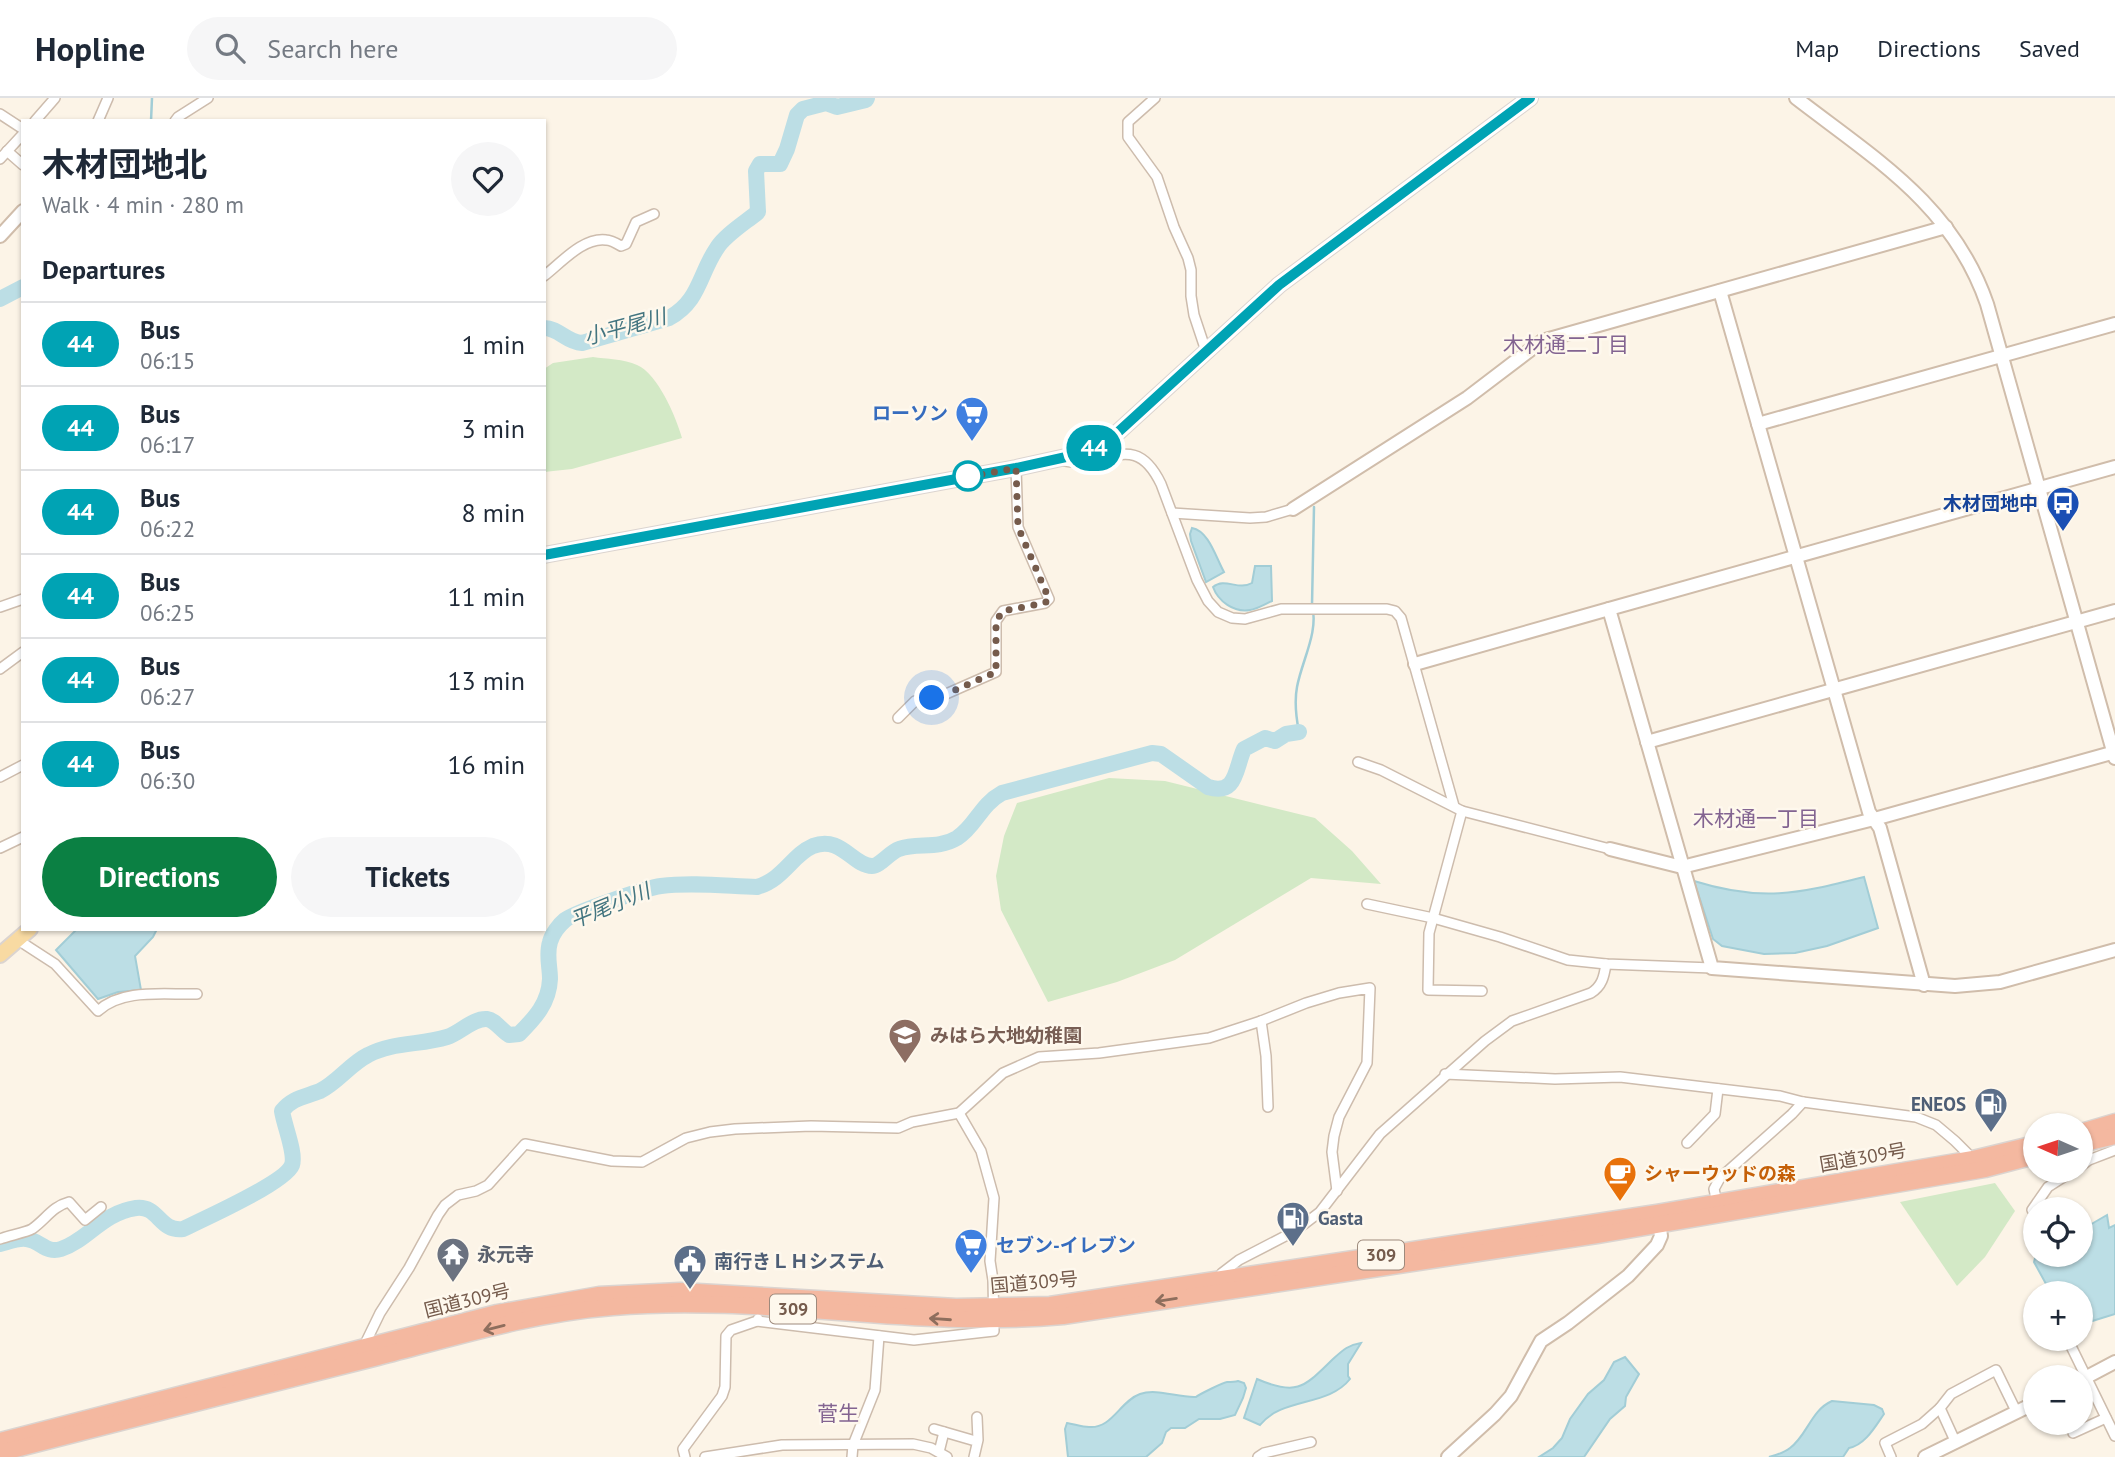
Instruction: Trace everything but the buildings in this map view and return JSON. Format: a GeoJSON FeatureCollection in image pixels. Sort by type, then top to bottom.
{"type":"FeatureCollection","features":[{"type":"Feature","properties":{"kind":"highway"},"geometry":{"type":"LineString","coordinates":[[2093,1128],[2115,1122]]}},
{"type":"Feature","properties":{"kind":"highway"},"geometry":{"type":"LineString","coordinates":[[2093,1141],[2115,1136]]}},
{"type":"Feature","properties":{"kind":"highway","name":"国道309号"},"geometry":{"type":"LineString","coordinates":[[0,1441],[364,1354],[558,1313],[670,1304],[760,1314],[959,1320],[1217,1279],[1659,1219],[1717,1203],[1973,1159],[2023,1147]]}},
{"type":"Feature","properties":{"kind":"highway","name":"国道309号"},"geometry":{"type":"LineString","coordinates":[[0,1453],[530,1306],[599,1295],[722,1292],[956,1307],[1026,1319],[1087,1312],[1984,1169],[2023,1159]]}},
{"type":"Feature","properties":{"kind":"main road"},"geometry":{"type":"LineString","coordinates":[[546,555],[1016,468],[1089,450],[1116,434],[1279,285],[1530,98]]}},
{"type":"Feature","properties":{"kind":"main road"},"geometry":{"type":"LineString","coordinates":[[0,956],[28,931]]}},
{"type":"Feature","properties":{"kind":"street"},"geometry":{"type":"LineString","coordinates":[[37,119],[55,98]]}},
{"type":"Feature","properties":{"kind":"street"},"geometry":{"type":"LineString","coordinates":[[99,119],[108,98]]}},
{"type":"Feature","properties":{"kind":"street"},"geometry":{"type":"LineString","coordinates":[[170,119],[201,98]]}},
{"type":"Feature","properties":{"kind":"street"},"geometry":{"type":"LineString","coordinates":[[176,119],[208,98]]}},
{"type":"Feature","properties":{"kind":"street"},"geometry":{"type":"LineString","coordinates":[[1155,98],[1128,122],[1128,137],[1157,177],[1188,258],[1194,315],[1206,351]]}},
{"type":"Feature","properties":{"kind":"street"},"geometry":{"type":"LineString","coordinates":[[1358,762],[1381,770],[1458,808],[1682,867],[1874,820],[2115,754],[1987,304],[1976,275],[1961,246],[1911,188],[1796,98]]}},
{"type":"Feature","properties":{"kind":"street"},"geometry":{"type":"LineString","coordinates":[[0,114],[21,130]]}},
{"type":"Feature","properties":{"kind":"street"},"geometry":{"type":"LineString","coordinates":[[0,159],[21,134]]}},
{"type":"Feature","properties":{"kind":"street"},"geometry":{"type":"LineString","coordinates":[[7,151],[21,163]]}},
{"type":"Feature","properties":{"kind":"street"},"geometry":{"type":"LineString","coordinates":[[0,236],[21,213]]}},
{"type":"Feature","properties":{"kind":"street"},"geometry":{"type":"LineString","coordinates":[[546,274],[590,242],[603,239],[621,246],[626,244],[636,222],[654,214]]}},
{"type":"Feature","properties":{"kind":"street"},"geometry":{"type":"LineString","coordinates":[[1172,513],[1250,518],[1266,517],[1293,509],[1467,398],[1542,341],[1946,227]]}},
{"type":"Feature","properties":{"kind":"street"},"geometry":{"type":"LineString","coordinates":[[1720,291],[1869,812],[1880,828],[1924,985]]}},
{"type":"Feature","properties":{"kind":"street"},"geometry":{"type":"LineString","coordinates":[[1758,424],[2115,324]]}},
{"type":"Feature","properties":{"kind":"street"},"geometry":{"type":"LineString","coordinates":[[1058,459],[1077,463],[1124,454],[1146,460],[1154,470],[1172,513],[1196,580],[1218,612],[1245,619],[1281,609],[1387,609],[1395,611],[1401,618],[1458,808],[1429,933],[1428,990],[1482,991]]}},
{"type":"Feature","properties":{"kind":"street"},"geometry":{"type":"LineString","coordinates":[[1415,664],[2115,467]]}},
{"type":"Feature","properties":{"kind":"street"},"geometry":{"type":"LineString","coordinates":[[898,718],[915,701],[946,694],[996,672],[996,621],[999,615],[1003,611],[1045,603],[1049,599],[1018,527],[1016,468]]}},
{"type":"Feature","properties":{"kind":"street"},"geometry":{"type":"LineString","coordinates":[[0,607],[21,599]]}},
{"type":"Feature","properties":{"kind":"street"},"geometry":{"type":"LineString","coordinates":[[1609,609],[1712,968]]}},
{"type":"Feature","properties":{"kind":"street"},"geometry":{"type":"LineString","coordinates":[[1647,742],[2115,611]]}},
{"type":"Feature","properties":{"kind":"street"},"geometry":{"type":"LineString","coordinates":[[0,669],[21,653]]}},
{"type":"Feature","properties":{"kind":"street"},"geometry":{"type":"LineString","coordinates":[[0,778],[21,766]]}},
{"type":"Feature","properties":{"kind":"street"},"geometry":{"type":"LineString","coordinates":[[0,848],[21,838]]}},
{"type":"Feature","properties":{"kind":"street"},"geometry":{"type":"LineString","coordinates":[[1367,904],[1433,918],[1568,960],[1712,968],[1924,985],[1955,986],[2000,982],[2115,950]]}},
{"type":"Feature","properties":{"kind":"street"},"geometry":{"type":"LineString","coordinates":[[18,940],[55,964],[98,1011],[106,1003],[130,996],[197,994]]}},
{"type":"Feature","properties":{"kind":"street"},"geometry":{"type":"LineString","coordinates":[[1217,1279],[1239,1260],[1294,1231],[1320,1212],[1380,1133],[1446,1074],[1512,1021],[1591,993],[1598,988],[1606,964]]}},
{"type":"Feature","properties":{"kind":"street"},"geometry":{"type":"LineString","coordinates":[[364,1354],[380,1313],[445,1205],[458,1195],[477,1191],[488,1185],[525,1144],[612,1161],[642,1162],[686,1138],[710,1132],[811,1126],[898,1128],[912,1122],[959,1114],[1003,1073],[1039,1057],[1099,1053],[1209,1038],[1339,993],[1370,988],[1367,1063],[1339,1117],[1334,1136],[1332,1152],[1337,1191]]}},
{"type":"Feature","properties":{"kind":"street"},"geometry":{"type":"LineString","coordinates":[[1261,1021],[1266,1056],[1268,1107]]}},
{"type":"Feature","properties":{"kind":"street"},"geometry":{"type":"LineString","coordinates":[[1446,1074],[1555,1079],[1620,1077],[1780,1096],[1802,1102],[1916,1117],[1936,1125],[1973,1159]]}},
{"type":"Feature","properties":{"kind":"street"},"geometry":{"type":"LineString","coordinates":[[1688,1143],[1715,1114],[1718,1089]]}},
{"type":"Feature","properties":{"kind":"street"},"geometry":{"type":"LineString","coordinates":[[1717,1203],[1714,1189],[1720,1178],[1802,1102]]}},
{"type":"Feature","properties":{"kind":"street"},"geometry":{"type":"LineString","coordinates":[[685,1457],[683,1450],[722,1396],[725,1387],[726,1336],[731,1330],[760,1314],[914,1340],[993,1331],[990,1261],[994,1198],[981,1151],[959,1114]]}},
{"type":"Feature","properties":{"kind":"street"},"geometry":{"type":"LineString","coordinates":[[2093,1159],[2115,1150]]}},
{"type":"Feature","properties":{"kind":"street"},"geometry":{"type":"LineString","coordinates":[[2041,1197],[2054,1183]]}},
{"type":"Feature","properties":{"kind":"street"},"geometry":{"type":"LineString","coordinates":[[0,1239],[29,1231],[60,1204],[69,1202],[85,1220],[102,1207]]}},
{"type":"Feature","properties":{"kind":"street"},"geometry":{"type":"LineString","coordinates":[[1448,1457],[1511,1396],[1541,1341],[1628,1276],[1657,1245],[1661,1236],[1659,1219]]}},
{"type":"Feature","properties":{"kind":"street"},"geometry":{"type":"LineString","coordinates":[[852,1457],[853,1445],[875,1390],[879,1336]]}},
{"type":"Feature","properties":{"kind":"street"},"geometry":{"type":"LineString","coordinates":[[2093,1374],[2115,1362]]}},
{"type":"Feature","properties":{"kind":"street"},"geometry":{"type":"LineString","coordinates":[[1891,1457],[1885,1443],[1923,1424],[1951,1394],[1996,1370],[2017,1413]]}},
{"type":"Feature","properties":{"kind":"street"},"geometry":{"type":"LineString","coordinates":[[2093,1396],[2115,1436]]}},
{"type":"Feature","properties":{"kind":"street"},"geometry":{"type":"LineString","coordinates":[[1940,1408],[1949,1449]]}},
{"type":"Feature","properties":{"kind":"street"},"geometry":{"type":"LineString","coordinates":[[1925,1457],[1949,1449],[2023,1410]]}},
{"type":"Feature","properties":{"kind":"street"},"geometry":{"type":"LineString","coordinates":[[974,1457],[978,1440],[977,1416]]}},
{"type":"Feature","properties":{"kind":"street"},"geometry":{"type":"LineString","coordinates":[[2093,1424],[2106,1418]]}},
{"type":"Feature","properties":{"kind":"street"},"geometry":{"type":"LineString","coordinates":[[705,1457],[782,1445],[913,1444],[943,1455],[939,1430],[972,1440]]}},
{"type":"Feature","properties":{"kind":"street"},"geometry":{"type":"LineString","coordinates":[[1258,1457],[1311,1441]]}},
{"type":"Feature","properties":{"kind":"green space"},"geometry":{"type":"Polygon","coordinates":[[[593,357],[637,365],[652,377],[659,387],[682,438],[572,469],[546,472],[546,368],[553,363],[593,357]]]}},
{"type":"Feature","properties":{"kind":"green space"},"geometry":{"type":"Polygon","coordinates":[[[1109,778],[1165,781],[1315,818],[1352,851],[1381,884],[1311,878],[1175,960],[1117,982],[1048,1002],[1001,910],[996,876],[1004,836],[1017,803],[1109,778]]]}},
{"type":"Feature","properties":{"kind":"green space"},"geometry":{"type":"Polygon","coordinates":[[[1995,1183],[2015,1211],[1985,1257],[1957,1286],[1900,1202],[1995,1183]]]}},
{"type":"Feature","properties":{"kind":"water"},"geometry":{"type":"Polygon","coordinates":[[[1192,528],[1203,534],[1224,572],[1206,582],[1191,541],[1192,528]]]}},
{"type":"Feature","properties":{"kind":"water"},"geometry":{"type":"Polygon","coordinates":[[[1255,566],[1271,566],[1272,601],[1255,609],[1238,610],[1223,601],[1215,592],[1213,587],[1222,583],[1242,586],[1252,583],[1255,566]]]}},
{"type":"Feature","properties":{"kind":"water"},"geometry":{"type":"Polygon","coordinates":[[[1864,877],[1878,928],[1827,946],[1795,953],[1764,954],[1722,946],[1713,939],[1694,881],[1739,892],[1779,893],[1819,888],[1864,877]]]}},
{"type":"Feature","properties":{"kind":"water"},"geometry":{"type":"Polygon","coordinates":[[[75,931],[156,931],[135,956],[141,990],[118,992],[98,999],[56,950],[75,931]]]}},
{"type":"Feature","properties":{"kind":"water"},"geometry":{"type":"Polygon","coordinates":[[[2107,1215],[2109,1228],[2115,1225],[2115,1314],[2093,1321],[2093,1281],[2044,1281],[2037,1267],[2093,1267],[2093,1223],[2107,1215]]]}},
{"type":"Feature","properties":{"kind":"water"},"geometry":{"type":"Polygon","coordinates":[[[1361,1343],[1348,1364],[1350,1379],[1341,1388],[1280,1410],[1260,1425],[1244,1418],[1257,1379],[1282,1387],[1300,1386],[1343,1351],[1361,1343]]]}},
{"type":"Feature","properties":{"kind":"water"},"geometry":{"type":"Polygon","coordinates":[[[1625,1357],[1639,1374],[1626,1397],[1625,1406],[1610,1419],[1584,1457],[1539,1457],[1562,1438],[1570,1419],[1588,1394],[1604,1380],[1614,1362],[1625,1357]]]}},
{"type":"Feature","properties":{"kind":"water"},"geometry":{"type":"Polygon","coordinates":[[[1225,1383],[1244,1383],[1246,1388],[1235,1415],[1220,1419],[1199,1419],[1185,1428],[1171,1428],[1166,1432],[1162,1443],[1146,1457],[1068,1457],[1065,1429],[1067,1423],[1086,1427],[1104,1424],[1127,1402],[1147,1392],[1196,1397],[1225,1383]]]}},
{"type":"Feature","properties":{"kind":"water"},"geometry":{"type":"Polygon","coordinates":[[[1832,1401],[1874,1405],[1882,1409],[1884,1414],[1869,1435],[1849,1448],[1843,1457],[1769,1457],[1796,1443],[1819,1410],[1832,1401]]]}},
{"type":"Feature","properties":{"kind":"waterway"},"geometry":{"type":"LineString","coordinates":[[151,119],[152,98]]}},
{"type":"Feature","properties":{"kind":"waterway","name":"小平尾川"},"geometry":{"type":"LineString","coordinates":[[546,328],[582,343],[669,318],[679,311],[693,295],[721,243],[758,212],[756,171],[760,164],[780,164],[797,115],[803,109],[826,103],[837,107],[867,98]]}},
{"type":"Feature","properties":{"kind":"waterway","name":"小平尾川"},"geometry":{"type":"LineString","coordinates":[[0,299],[21,288]]}},
{"type":"Feature","properties":{"kind":"waterway"},"geometry":{"type":"LineString","coordinates":[[1299,732],[1296,693],[1312,636],[1314,615],[1314,507]]}},
{"type":"Feature","properties":{"kind":"waterway","name":"平尾小川"},"geometry":{"type":"LineString","coordinates":[[0,1244],[26,1239],[51,1250],[61,1249],[79,1240],[114,1215],[136,1208],[150,1210],[169,1227],[183,1229],[260,1190],[275,1181],[292,1165],[291,1146],[282,1111],[294,1101],[320,1091],[362,1059],[387,1048],[447,1037],[482,1019],[493,1021],[509,1035],[519,1034],[536,1016],[547,995],[550,979],[548,951],[552,936],[565,920],[582,912],[661,886],[697,884],[757,887],[781,873],[806,850],[823,844],[839,847],[865,865],[872,866],[899,849],[950,842],[969,828],[988,803],[1002,793],[1152,753],[1161,754],[1208,787],[1225,788],[1234,779],[1244,749],[1265,738],[1275,741],[1286,734],[1299,732]]}},
{"type":"Feature","properties":{"kind":"bus line","name":"44"},"geometry":{"type":"LineString","coordinates":[[546,555],[1016,468],[1089,450],[1123,429],[1279,285],[1530,98]]}},
{"type":"Feature","properties":{"kind":"place","name":"ローソン"},"geometry":{"type":"Point","coordinates":[972,443]}},
{"type":"Feature","properties":{"kind":"place","name":"木材団地中"},"geometry":{"type":"Point","coordinates":[2063,533]}},
{"type":"Feature","properties":{"kind":"place","name":"みはら大地幼稚園"},"geometry":{"type":"Point","coordinates":[905,1065]}},
{"type":"Feature","properties":{"kind":"place","name":"ENEOS"},"geometry":{"type":"Point","coordinates":[1991,1134]}},
{"type":"Feature","properties":{"kind":"place","name":"シャーウッドの森"},"geometry":{"type":"Point","coordinates":[1620,1203]}},
{"type":"Feature","properties":{"kind":"place","name":"Gasta"},"geometry":{"type":"Point","coordinates":[1293,1248]}},
{"type":"Feature","properties":{"kind":"place","name":"セブン-イレブン"},"geometry":{"type":"Point","coordinates":[971,1275]}},
{"type":"Feature","properties":{"kind":"place","name":"永元寺"},"geometry":{"type":"Point","coordinates":[453,1284]}},
{"type":"Feature","properties":{"kind":"place","name":"南行きＬＨシステム"},"geometry":{"type":"Point","coordinates":[690,1291]}},
{"type":"Feature","properties":{"kind":"district","name":"木材通二丁目"},"geometry":{"type":"Point","coordinates":[1566,345]}},
{"type":"Feature","properties":{"kind":"district","name":"木材通一丁目"},"geometry":{"type":"Point","coordinates":[1756,819]}},
{"type":"Feature","properties":{"kind":"district","name":"菅生"},"geometry":{"type":"Point","coordinates":[838,1414]}},
{"type":"Feature","properties":{"kind":"route"},"geometry":{"type":"LineString","coordinates":[[932,698],[996,672],[996,621],[999,615],[1003,611],[1045,603],[1049,599],[1018,527],[1016,468],[961,478],[968,476]]}}]}
